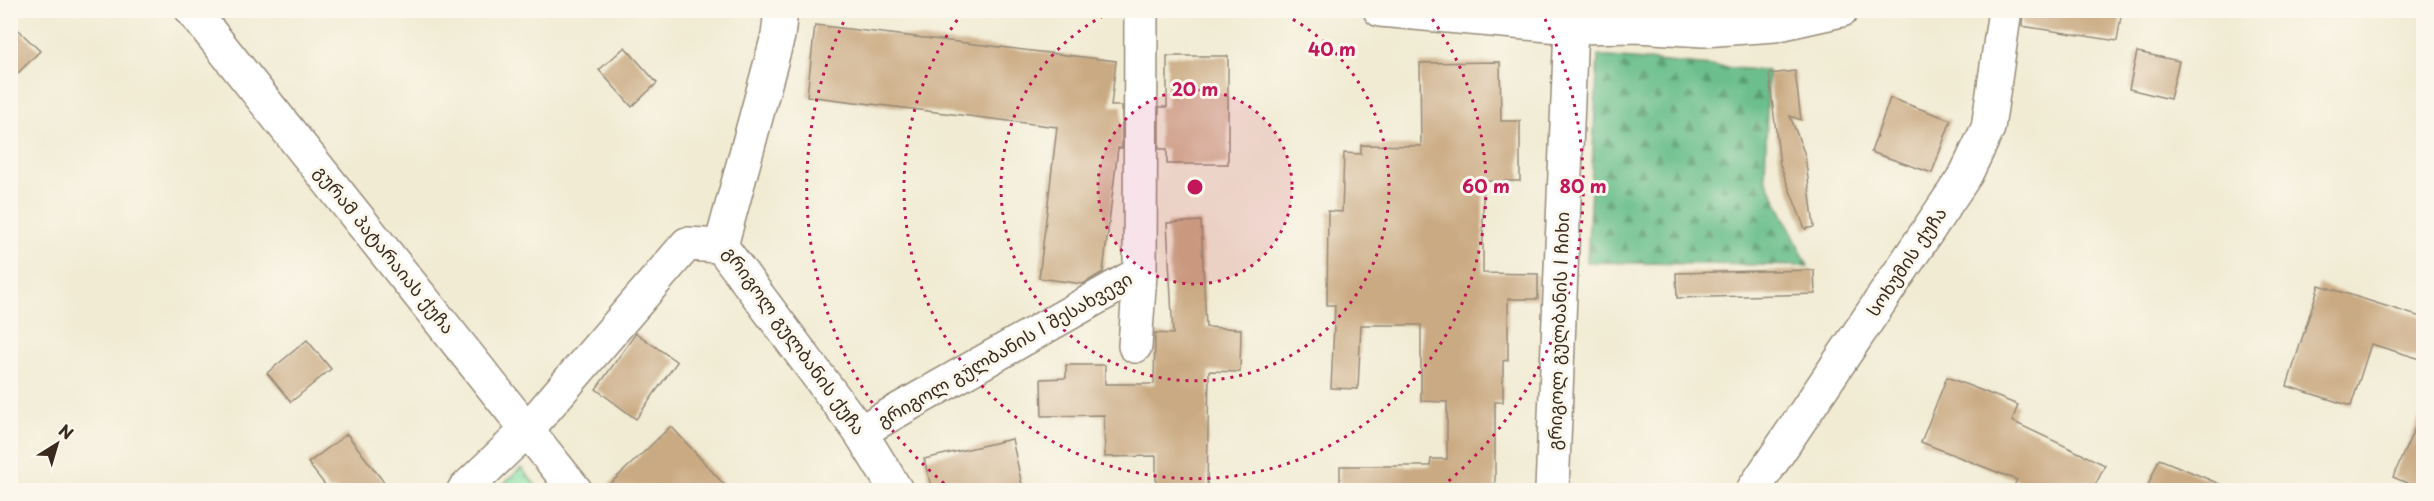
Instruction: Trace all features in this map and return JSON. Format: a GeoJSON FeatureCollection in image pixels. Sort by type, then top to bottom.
{"type":"FeatureCollection","features":[{"type":"Feature","properties":{"kind":"street","name":"გურამ პატარაიას ქუჩა"},"geometry":{"type":"LineString","coordinates":[[192,10],[575,490]]}},
{"type":"Feature","properties":{"kind":"street","name":"გრიგოლ გულბანის ქუჩა"},"geometry":{"type":"LineString","coordinates":[[782,10],[721,246],[860,432],[896,490]]}},
{"type":"Feature","properties":{"kind":"street","name":"გრიგოლ გულბანის I შესახვევი"},"geometry":{"type":"LineString","coordinates":[[860,432],[1140,273],[1141,10]]}},
{"type":"Feature","properties":{"kind":"street"},"geometry":{"type":"LineString","coordinates":[[1380,10],[1571,27],[1637,26],[1703,30],[1775,25],[1842,10]]}},
{"type":"Feature","properties":{"kind":"street","name":"სოხუმის ქუჩა"},"geometry":{"type":"LineString","coordinates":[[1753,490],[1966,174],[1988,128],[2005,10]]}},
{"type":"Feature","properties":{"kind":"street","name":"გრიგოლ გულბანის I ჩიხი"},"geometry":{"type":"LineString","coordinates":[[1552,490],[1571,27]]}},
{"type":"Feature","properties":{"kind":"street"},"geometry":{"type":"LineString","coordinates":[[464,490],[527,430],[687,244],[721,246]]}},
{"type":"Feature","properties":{"kind":"street"},"geometry":{"type":"LineString","coordinates":[[1135,346],[1140,273]]}},
{"type":"Feature","properties":{"kind":"green space"},"geometry":{"type":"Polygon","coordinates":[[[1598,56],[1768,71],[1765,177],[1808,266],[1587,262],[1598,56]]]}},
{"type":"Feature","properties":{"kind":"green space"},"geometry":{"type":"Polygon","coordinates":[[[521,468],[540,490],[497,490],[521,468]]]}},
{"type":"Feature","properties":{"kind":"building"},"geometry":{"type":"Polygon","coordinates":[[[2023,10],[2122,10],[2117,41],[2022,26],[2023,10]]]}},
{"type":"Feature","properties":{"kind":"building"},"geometry":{"type":"Polygon","coordinates":[[[10,22],[40,51],[10,81],[10,22]]]}},
{"type":"Feature","properties":{"kind":"building"},"geometry":{"type":"Polygon","coordinates":[[[815,25],[1116,61],[1111,106],[1122,106],[1122,148],[1118,148],[1103,272],[1083,284],[1039,278],[1057,127],[807,96],[815,25]]]}},
{"type":"Feature","properties":{"kind":"building"},"geometry":{"type":"Polygon","coordinates":[[[625,47],[657,83],[632,107],[599,70],[625,47]]]}},
{"type":"Feature","properties":{"kind":"building"},"geometry":{"type":"Polygon","coordinates":[[[2137,52],[2179,61],[2170,99],[2129,89],[2137,52]]]}},
{"type":"Feature","properties":{"kind":"building"},"geometry":{"type":"Polygon","coordinates":[[[1167,56],[1228,56],[1228,164],[1167,164],[1167,149],[1159,149],[1159,107],[1167,107],[1167,56]]]}},
{"type":"Feature","properties":{"kind":"building"},"geometry":{"type":"Polygon","coordinates":[[[1500,62],[1501,121],[1520,121],[1520,181],[1483,181],[1483,273],[1538,274],[1538,299],[1508,299],[1508,360],[1503,361],[1503,402],[1495,402],[1495,490],[1340,490],[1340,466],[1430,466],[1431,459],[1447,459],[1447,402],[1421,401],[1421,325],[1361,325],[1358,389],[1331,388],[1335,305],[1327,305],[1328,211],[1342,212],[1344,153],[1361,154],[1361,145],[1421,146],[1420,63],[1500,62]]]}},
{"type":"Feature","properties":{"kind":"building"},"geometry":{"type":"Polygon","coordinates":[[[1795,71],[1801,120],[1790,116],[1805,155],[1814,227],[1805,229],[1780,165],[1769,74],[1795,71]]]}},
{"type":"Feature","properties":{"kind":"building"},"geometry":{"type":"Polygon","coordinates":[[[1890,98],[1951,120],[1932,173],[1871,152],[1890,98]]]}},
{"type":"Feature","properties":{"kind":"building"},"geometry":{"type":"Polygon","coordinates":[[[1201,221],[1206,327],[1241,329],[1240,372],[1209,371],[1207,490],[1156,490],[1156,456],[1105,457],[1104,415],[1042,416],[1041,379],[1066,378],[1066,365],[1105,365],[1105,384],[1154,384],[1155,333],[1173,334],[1167,223],[1201,221]]]}},
{"type":"Feature","properties":{"kind":"building"},"geometry":{"type":"Polygon","coordinates":[[[1814,270],[1815,294],[1677,298],[1676,273],[1814,270]]]}},
{"type":"Feature","properties":{"kind":"building"},"geometry":{"type":"Polygon","coordinates":[[[2319,285],[2424,318],[2424,360],[2371,344],[2351,406],[2287,386],[2319,285]]]}},
{"type":"Feature","properties":{"kind":"building"},"geometry":{"type":"Polygon","coordinates":[[[636,333],[677,362],[636,419],[596,389],[636,333]]]}},
{"type":"Feature","properties":{"kind":"building"},"geometry":{"type":"Polygon","coordinates":[[[307,340],[331,369],[291,402],[267,373],[307,340]]]}},
{"type":"Feature","properties":{"kind":"building"},"geometry":{"type":"Polygon","coordinates":[[[1947,377],[2018,405],[2012,421],[2105,465],[2093,490],[2012,490],[2017,480],[1921,442],[1947,377]]]}},
{"type":"Feature","properties":{"kind":"building"},"geometry":{"type":"Polygon","coordinates":[[[2424,407],[2424,490],[2423,490],[2393,477],[2424,407]]]}},
{"type":"Feature","properties":{"kind":"building"},"geometry":{"type":"Polygon","coordinates":[[[671,426],[729,490],[603,490],[644,452],[671,426]]]}},
{"type":"Feature","properties":{"kind":"building"},"geometry":{"type":"Polygon","coordinates":[[[347,434],[390,490],[329,490],[308,463],[347,434]]]}},
{"type":"Feature","properties":{"kind":"building"},"geometry":{"type":"Polygon","coordinates":[[[1012,439],[1022,485],[999,490],[932,490],[924,459],[1012,439]]]}},
{"type":"Feature","properties":{"kind":"building"},"geometry":{"type":"Polygon","coordinates":[[[2159,459],[2179,467],[2234,490],[2146,490],[2159,459]]]}}]}
